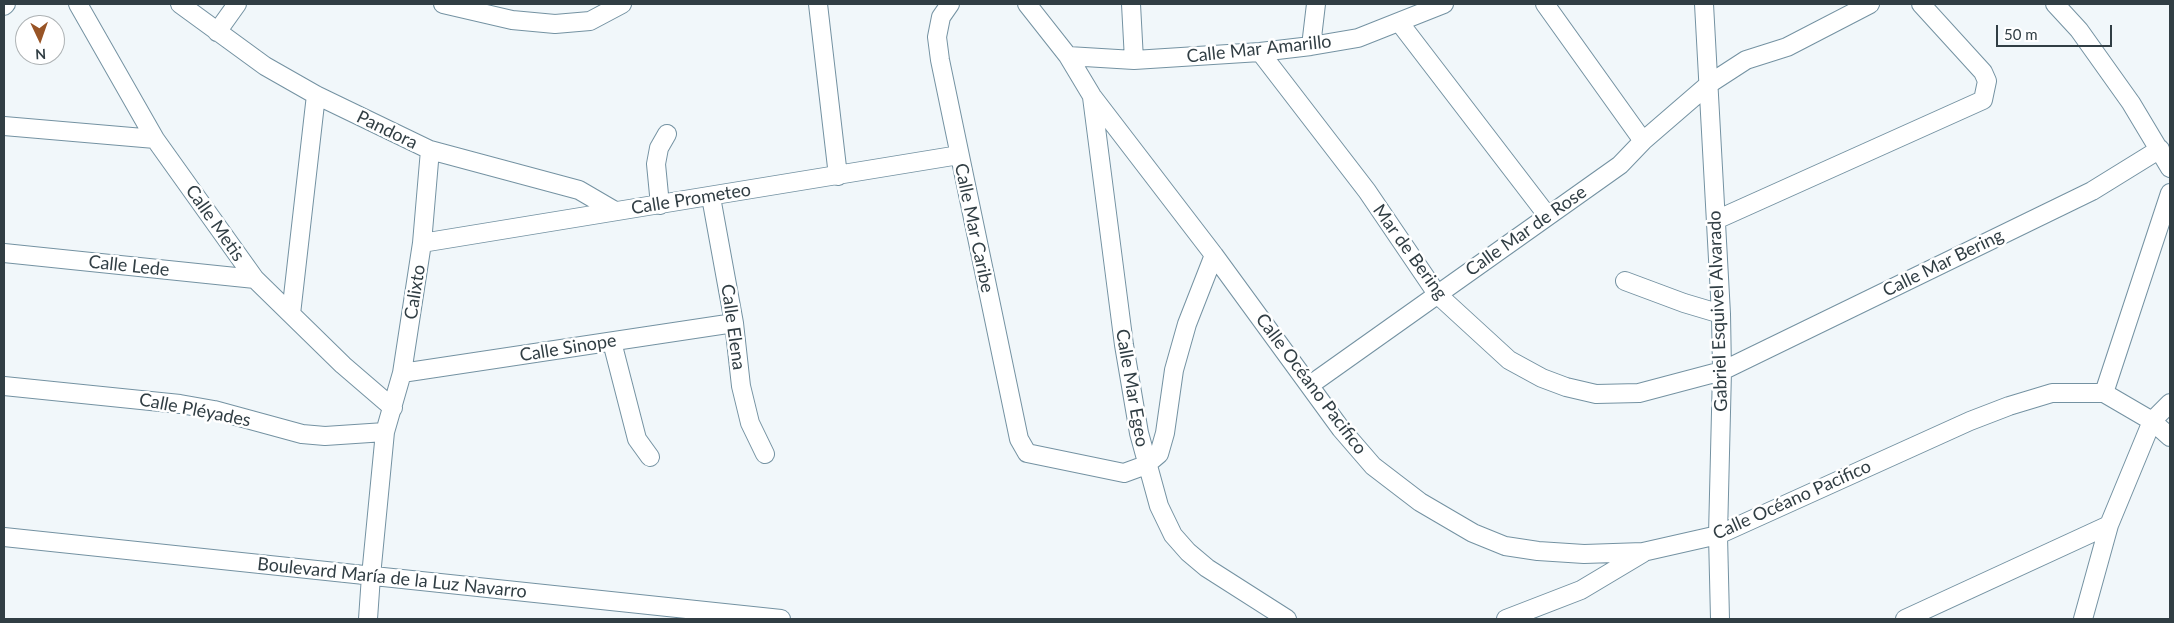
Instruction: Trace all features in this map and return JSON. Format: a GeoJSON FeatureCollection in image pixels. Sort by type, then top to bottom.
{"type":"FeatureCollection","features":[{"type":"Feature","properties":{"kind":"street","name":"Calle Metis"},"geometry":{"type":"LineString","coordinates":[[78,4],[155,139],[255,279],[343,365],[393,408]]}},
{"type":"Feature","properties":{"kind":"street","name":"Pandora"},"geometry":{"type":"LineString","coordinates":[[180,4],[265,66],[316,95],[430,150],[579,190],[614,211]]}},
{"type":"Feature","properties":{"kind":"street"},"geometry":{"type":"LineString","coordinates":[[216,32],[237,4]]}},
{"type":"Feature","properties":{"kind":"street"},"geometry":{"type":"LineString","coordinates":[[443,4],[512,20],[555,24],[590,21],[622,4]]}},
{"type":"Feature","properties":{"kind":"street"},"geometry":{"type":"LineString","coordinates":[[818,4],[838,176]]}},
{"type":"Feature","properties":{"kind":"street","name":"Calle Mar Caribe"},"geometry":{"type":"LineString","coordinates":[[950,4],[941,17],[937,37],[959,155],[1019,439],[1027,454],[1124,472],[1146,465]]}},
{"type":"Feature","properties":{"kind":"street","name":"Calle Océano Pacifico"},"geometry":{"type":"LineString","coordinates":[[1027,4],[1068,56],[1092,96],[1214,255],[1341,429],[1373,466],[1420,502],[1473,533],[1505,546],[1538,551],[1584,554],[1643,552],[1718,535],[1970,421],[2052,392],[2104,393],[2136,410],[2170,437]]}},
{"type":"Feature","properties":{"kind":"street"},"geometry":{"type":"LineString","coordinates":[[1130,4],[1134,60]]}},
{"type":"Feature","properties":{"kind":"street"},"geometry":{"type":"LineString","coordinates":[[1311,46],[1316,4]]}},
{"type":"Feature","properties":{"kind":"street","name":"Calle Mar Amarillo"},"geometry":{"type":"LineString","coordinates":[[1068,56],[1134,60],[1260,52],[1311,46],[1358,38],[1444,4]]}},
{"type":"Feature","properties":{"kind":"street"},"geometry":{"type":"LineString","coordinates":[[1546,4],[1643,141]]}},
{"type":"Feature","properties":{"kind":"street","name":"Gabriel Esquivel Alvarado"},"geometry":{"type":"LineString","coordinates":[[1704,4],[1721,314],[1722,371],[1718,535],[1720,619]]}},
{"type":"Feature","properties":{"kind":"street","name":"Calle Mar de Rose"},"geometry":{"type":"LineString","coordinates":[[1310,385],[1620,165],[1643,141],[1709,84],[1746,60],[1787,47],[1870,4]]}},
{"type":"Feature","properties":{"kind":"street"},"geometry":{"type":"LineString","coordinates":[[1716,220],[1983,100],[1987,81],[1983,72],[1921,4]]}},
{"type":"Feature","properties":{"kind":"street"},"geometry":{"type":"LineString","coordinates":[[2055,4],[2079,30],[2131,103],[2170,168]]}},
{"type":"Feature","properties":{"kind":"street"},"geometry":{"type":"LineString","coordinates":[[1399,22],[1547,215]]}},
{"type":"Feature","properties":{"kind":"street","name":"Mar de Bering"},"geometry":{"type":"LineString","coordinates":[[1260,52],[1367,192],[1437,294],[1508,360],[1542,378],[1566,387],[1596,394],[1639,393],[1722,371]]}},
{"type":"Feature","properties":{"kind":"street"},"geometry":{"type":"LineString","coordinates":[[291,314],[316,95]]}},
{"type":"Feature","properties":{"kind":"street","name":"Calle Mar Egeo"},"geometry":{"type":"LineString","coordinates":[[1092,96],[1124,344],[1146,465],[1159,506],[1173,536],[1188,552],[1207,568],[1287,619]]}},
{"type":"Feature","properties":{"kind":"street"},"geometry":{"type":"LineString","coordinates":[[4,126],[155,139]]}},
{"type":"Feature","properties":{"kind":"street"},"geometry":{"type":"LineString","coordinates":[[660,206],[656,164],[659,148],[667,134]]}},
{"type":"Feature","properties":{"kind":"street","name":"Calle Mar Bering"},"geometry":{"type":"LineString","coordinates":[[1722,371],[2092,191],[2160,149]]}},
{"type":"Feature","properties":{"kind":"street","name":"Calixto"},"geometry":{"type":"LineString","coordinates":[[368,619],[370,576],[386,432],[402,373],[422,242],[430,150]]}},
{"type":"Feature","properties":{"kind":"street","name":"Calle Prometeo"},"geometry":{"type":"LineString","coordinates":[[422,242],[614,211],[660,206],[959,155]]}},
{"type":"Feature","properties":{"kind":"street"},"geometry":{"type":"LineString","coordinates":[[2104,393],[2170,193]]}},
{"type":"Feature","properties":{"kind":"street","name":"Calle Elena"},"geometry":{"type":"LineString","coordinates":[[711,197],[734,323],[741,386],[750,423],[765,454]]}},
{"type":"Feature","properties":{"kind":"street","name":"Calle Lede"},"geometry":{"type":"LineString","coordinates":[[4,253],[255,279]]}},
{"type":"Feature","properties":{"kind":"street"},"geometry":{"type":"LineString","coordinates":[[1146,465],[1159,454],[1165,433],[1174,370],[1187,324],[1214,255]]}},
{"type":"Feature","properties":{"kind":"street"},"geometry":{"type":"LineString","coordinates":[[1625,281],[1684,303],[1721,314]]}},
{"type":"Feature","properties":{"kind":"street","name":"Calle Sinope"},"geometry":{"type":"LineString","coordinates":[[402,373],[734,323]]}},
{"type":"Feature","properties":{"kind":"street"},"geometry":{"type":"LineString","coordinates":[[612,342],[636,439],[650,457]]}},
{"type":"Feature","properties":{"kind":"street","name":"Calle Pléyades"},"geometry":{"type":"LineString","coordinates":[[4,386],[180,404],[214,410],[302,434],[325,436],[386,432]]}},
{"type":"Feature","properties":{"kind":"street"},"geometry":{"type":"LineString","coordinates":[[2083,619],[2110,525],[2152,421],[2170,403]]}},
{"type":"Feature","properties":{"kind":"street"},"geometry":{"type":"LineString","coordinates":[[1905,619],[2110,525]]}},
{"type":"Feature","properties":{"kind":"street","name":"Boulevard María de la Luz Navarro"},"geometry":{"type":"LineString","coordinates":[[4,537],[781,619]]}},
{"type":"Feature","properties":{"kind":"street"},"geometry":{"type":"LineString","coordinates":[[1506,619],[1580,590],[1643,552]]}}]}
